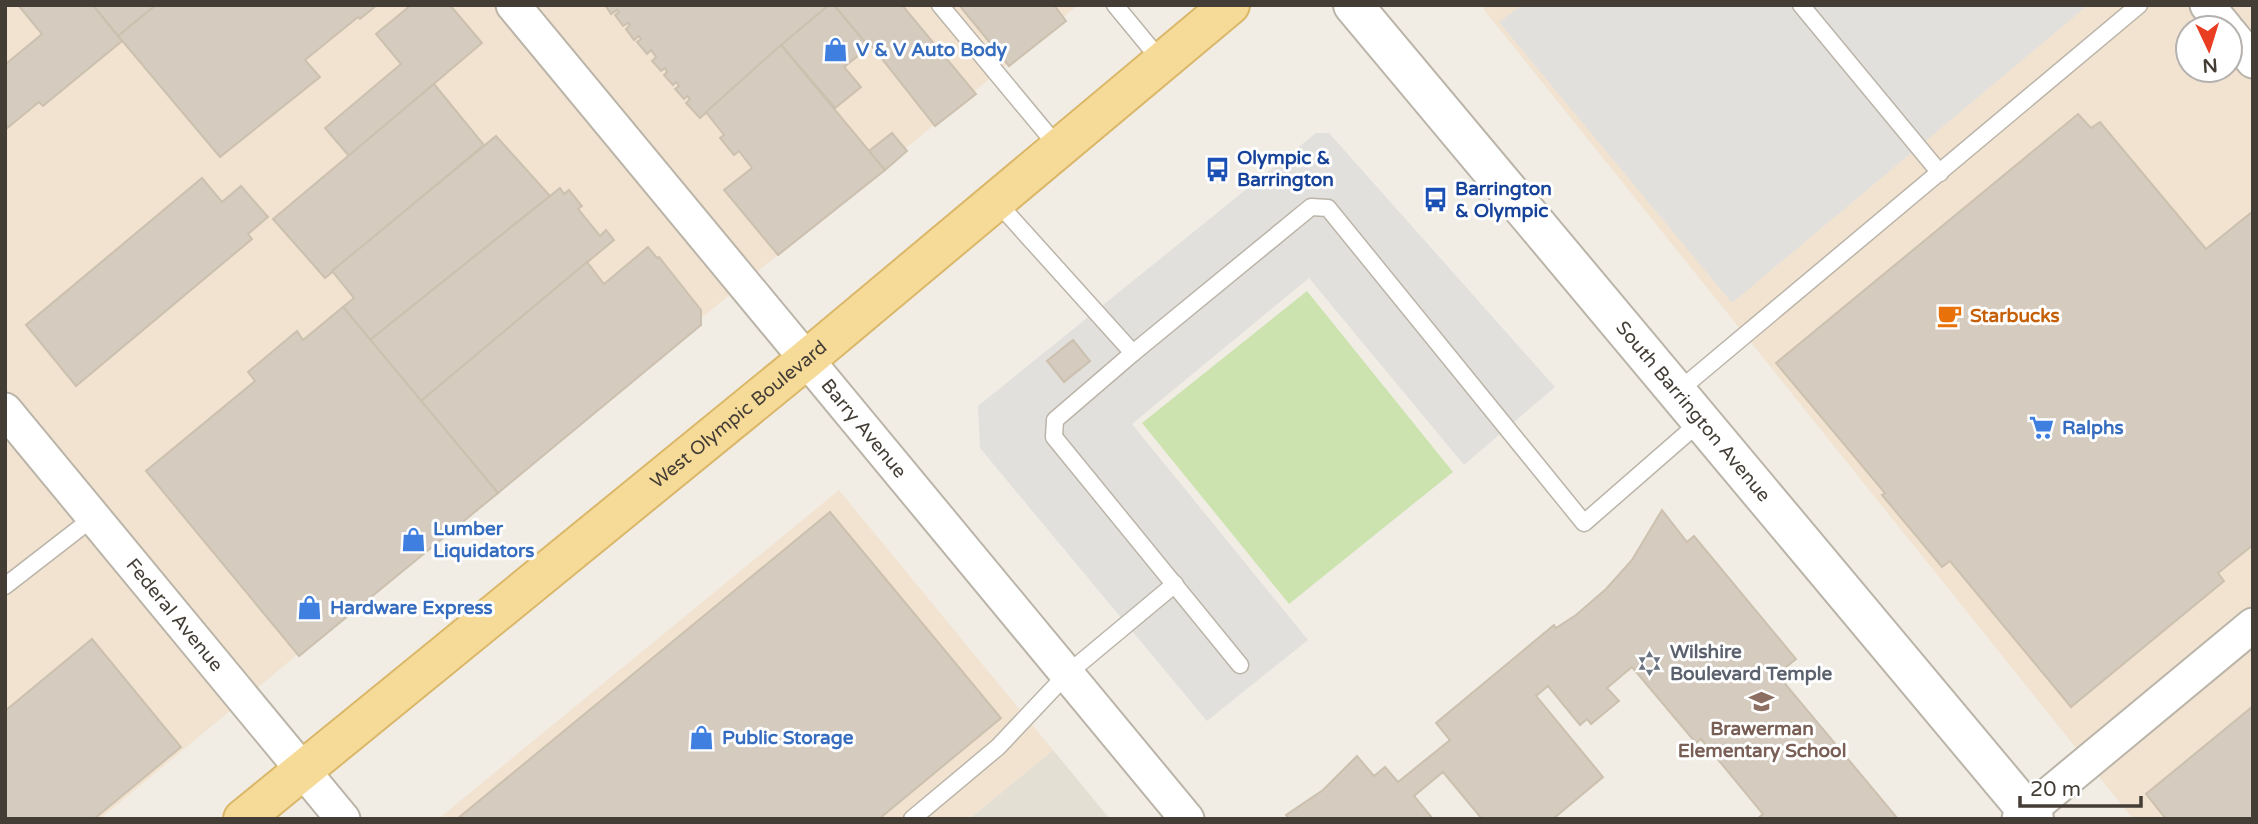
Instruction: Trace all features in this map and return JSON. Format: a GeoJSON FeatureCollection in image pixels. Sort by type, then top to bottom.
{"type":"FeatureCollection","features":[{"type":"Feature","properties":{"kind":"main road","name":"West Olympic Boulevard"},"geometry":{"type":"LineString","coordinates":[[243,819],[807,359],[1230,5]]}},
{"type":"Feature","properties":{"kind":"street","name":"Barry Avenue"},"geometry":{"type":"LineString","coordinates":[[513,5],[1187,819]]}},
{"type":"Feature","properties":{"kind":"street","name":"South Barrington Avenue"},"geometry":{"type":"LineString","coordinates":[[1353,5],[1689,406],[2027,816]]}},
{"type":"Feature","properties":{"kind":"street","name":"Federal Avenue"},"geometry":{"type":"LineString","coordinates":[[5,410],[343,819]]}},
{"type":"Feature","properties":{"kind":"street"},"geometry":{"type":"LineString","coordinates":[[2027,816],[2253,625]]}},
{"type":"Feature","properties":{"kind":"lane"},"geometry":{"type":"LineString","coordinates":[[940,5],[1058,147]]}},
{"type":"Feature","properties":{"kind":"lane"},"geometry":{"type":"LineString","coordinates":[[1115,5],[1162,62]]}},
{"type":"Feature","properties":{"kind":"lane"},"geometry":{"type":"LineString","coordinates":[[1801,5],[1940,173]]}},
{"type":"Feature","properties":{"kind":"lane"},"geometry":{"type":"LineString","coordinates":[[1240,665],[1054,437],[1055,420],[1311,208],[1328,208],[1584,523],[1689,406],[1940,173],[2139,5]]}},
{"type":"Feature","properties":{"kind":"lane"},"geometry":{"type":"LineString","coordinates":[[995,201],[1133,353]]}},
{"type":"Feature","properties":{"kind":"lane"},"geometry":{"type":"LineString","coordinates":[[5,586],[94,517]]}},
{"type":"Feature","properties":{"kind":"lane"},"geometry":{"type":"LineString","coordinates":[[912,819],[998,747],[1068,674],[1175,584]]}},
{"type":"Feature","properties":{"kind":"shaded area"},"geometry":{"type":"Polygon","coordinates":[[[5,5],[1078,5],[100,819],[5,819],[5,5]]]}},
{"type":"Feature","properties":{"kind":"shaded area"},"geometry":{"type":"Polygon","coordinates":[[[1482,5],[2253,5],[2253,819],[2133,819],[1482,5]]]}},
{"type":"Feature","properties":{"kind":"shaded area"},"geometry":{"type":"Polygon","coordinates":[[[1519,5],[2088,5],[1732,303],[1499,22],[1519,5]]]}},
{"type":"Feature","properties":{"kind":"shaded area"},"geometry":{"type":"Polygon","coordinates":[[[1316,133],[1329,133],[1555,387],[1464,465],[1309,278],[1132,424],[1308,640],[1207,721],[980,448],[978,406],[1316,133]]]}},
{"type":"Feature","properties":{"kind":"shaded area"},"geometry":{"type":"Polygon","coordinates":[[[839,490],[1053,750],[969,819],[438,819],[839,490]]]}},
{"type":"Feature","properties":{"kind":"shaded area"},"geometry":{"type":"Polygon","coordinates":[[[1053,750],[1110,819],[969,819],[1053,750]]]}},
{"type":"Feature","properties":{"kind":"green space"},"geometry":{"type":"Polygon","coordinates":[[[1307,291],[1453,472],[1289,604],[1142,423],[1307,291]]]}},
{"type":"Feature","properties":{"kind":"building"},"geometry":{"type":"Polygon","coordinates":[[[18,5],[93,5],[122,41],[43,106],[39,102],[5,130],[5,61],[7,63],[42,34],[18,5]]]}},
{"type":"Feature","properties":{"kind":"building"},"geometry":{"type":"Polygon","coordinates":[[[93,5],[156,5],[118,36],[93,5]]]}},
{"type":"Feature","properties":{"kind":"building"},"geometry":{"type":"Polygon","coordinates":[[[156,5],[377,5],[305,60],[320,77],[220,157],[118,36],[156,5]]]}},
{"type":"Feature","properties":{"kind":"building"},"geometry":{"type":"Polygon","coordinates":[[[411,5],[450,5],[482,43],[349,156],[325,128],[401,64],[376,34],[411,5]]]}},
{"type":"Feature","properties":{"kind":"building"},"geometry":{"type":"Polygon","coordinates":[[[605,5],[829,5],[700,118],[686,103],[690,99],[687,96],[684,99],[675,89],[679,86],[676,82],[673,85],[664,75],[667,72],[665,68],[661,71],[652,61],[656,57],[651,50],[647,54],[637,42],[641,39],[639,36],[634,40],[626,29],[630,25],[628,23],[623,26],[615,15],[619,12],[617,10],[611,14],[605,5]]]}},
{"type":"Feature","properties":{"kind":"building"},"geometry":{"type":"Polygon","coordinates":[[[829,5],[834,5],[869,47],[844,67],[861,87],[835,108],[781,45],[829,5]]]}},
{"type":"Feature","properties":{"kind":"building"},"geometry":{"type":"Polygon","coordinates":[[[834,5],[902,5],[976,94],[935,126],[871,45],[869,47],[834,5]]]}},
{"type":"Feature","properties":{"kind":"building"},"geometry":{"type":"Polygon","coordinates":[[[959,5],[1054,5],[1066,21],[1009,66],[959,5]]]}},
{"type":"Feature","properties":{"kind":"building"},"geometry":{"type":"Polygon","coordinates":[[[781,45],[885,170],[778,255],[724,190],[752,168],[739,151],[734,155],[720,138],[724,135],[706,112],[781,45]]]}},
{"type":"Feature","properties":{"kind":"building"},"geometry":{"type":"Polygon","coordinates":[[[434,84],[484,145],[325,278],[273,219],[434,84]]]}},
{"type":"Feature","properties":{"kind":"building","name":"Ralphs"},"geometry":{"type":"Polygon","coordinates":[[[2078,114],[2091,128],[2100,122],[2206,249],[2253,211],[2253,545],[2218,573],[2224,581],[2071,707],[1950,561],[1942,567],[1882,495],[1885,493],[1776,363],[2078,114]]]}},
{"type":"Feature","properties":{"kind":"building"},"geometry":{"type":"Polygon","coordinates":[[[892,133],[907,151],[885,170],[869,151],[892,133]]]}},
{"type":"Feature","properties":{"kind":"building"},"geometry":{"type":"Polygon","coordinates":[[[496,136],[550,196],[370,340],[343,307],[354,298],[332,271],[496,136]]]}},
{"type":"Feature","properties":{"kind":"building"},"geometry":{"type":"Polygon","coordinates":[[[202,178],[222,202],[241,186],[268,217],[248,234],[252,239],[76,386],[26,325],[202,178]]]}},
{"type":"Feature","properties":{"kind":"building"},"geometry":{"type":"Polygon","coordinates":[[[560,188],[564,194],[569,190],[582,206],[578,209],[600,236],[606,230],[614,240],[421,401],[370,340],[560,188]]]}},
{"type":"Feature","properties":{"kind":"building"},"geometry":{"type":"Polygon","coordinates":[[[648,247],[701,310],[701,325],[498,493],[421,401],[587,262],[604,284],[648,247]]]}},
{"type":"Feature","properties":{"kind":"building"},"geometry":{"type":"Polygon","coordinates":[[[343,307],[498,493],[299,656],[146,471],[255,381],[248,372],[297,331],[303,340],[343,307]]]}},
{"type":"Feature","properties":{"kind":"building"},"geometry":{"type":"Polygon","coordinates":[[[1073,340],[1090,361],[1064,382],[1047,361],[1073,340]]]}},
{"type":"Feature","properties":{"kind":"building","name":"Wilshire Boulevard Temple"},"geometry":{"type":"Polygon","coordinates":[[[1662,510],[1687,542],[1694,536],[1796,659],[1777,674],[1898,819],[1757,819],[1763,814],[1701,739],[1696,743],[1632,667],[1607,688],[1619,701],[1591,724],[1587,719],[1580,725],[1548,686],[1536,696],[1603,777],[1553,819],[1482,819],[1443,772],[1414,796],[1433,819],[1289,819],[1286,815],[1323,790],[1357,756],[1374,776],[1385,767],[1398,782],[1450,740],[1436,723],[1554,625],[1556,628],[1576,615],[1606,589],[1632,560],[1662,510]]]}},
{"type":"Feature","properties":{"kind":"building"},"geometry":{"type":"Polygon","coordinates":[[[830,512],[1001,718],[879,819],[457,819],[830,512]]]}},
{"type":"Feature","properties":{"kind":"building"},"geometry":{"type":"Polygon","coordinates":[[[92,639],[181,747],[94,819],[5,819],[5,711],[92,639]]]}},
{"type":"Feature","properties":{"kind":"building"},"geometry":{"type":"Polygon","coordinates":[[[2253,706],[2253,819],[2166,819],[2146,794],[2253,706]]]}},
{"type":"Feature","properties":{"kind":"place","name":"V & V Auto Body"},"geometry":{"type":"Point","coordinates":[836,50]}},
{"type":"Feature","properties":{"kind":"place","name":"Olympic & Barrington"},"geometry":{"type":"Point","coordinates":[1217,169]}},
{"type":"Feature","properties":{"kind":"place","name":"Barrington & Olympic"},"geometry":{"type":"Point","coordinates":[1435,200]}},
{"type":"Feature","properties":{"kind":"place","name":"Starbucks"},"geometry":{"type":"Point","coordinates":[1950,316]}},
{"type":"Feature","properties":{"kind":"place","name":"Ralphs"},"geometry":{"type":"Point","coordinates":[2042,428]}},
{"type":"Feature","properties":{"kind":"place","name":"Lumber Liquidators"},"geometry":{"type":"Point","coordinates":[413,540]}},
{"type":"Feature","properties":{"kind":"place","name":"Hardware Express"},"geometry":{"type":"Point","coordinates":[310,608]}},
{"type":"Feature","properties":{"kind":"place","name":"Wilshire Boulevard Temple"},"geometry":{"type":"Point","coordinates":[1650,663]}},
{"type":"Feature","properties":{"kind":"place","name":"Brawerman Elementary School"},"geometry":{"type":"Point","coordinates":[1762,701]}},
{"type":"Feature","properties":{"kind":"place","name":"Public Storage"},"geometry":{"type":"Point","coordinates":[702,738]}}]}
